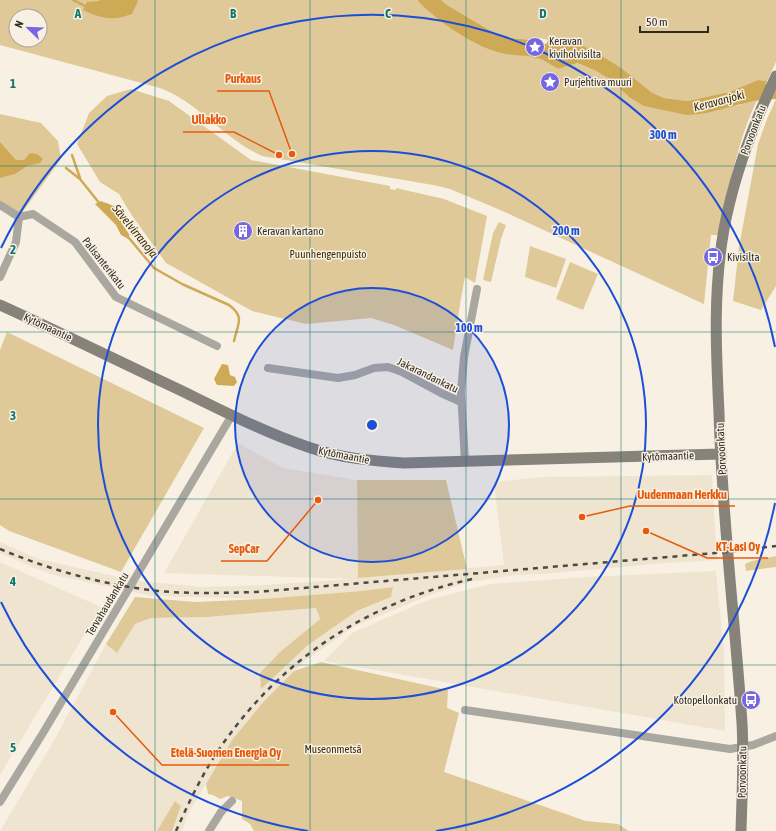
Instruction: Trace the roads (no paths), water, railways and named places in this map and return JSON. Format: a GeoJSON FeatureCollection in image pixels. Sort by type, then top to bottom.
{"type":"FeatureCollection","features":[{"type":"Feature","properties":{"kind":"street","name":"Porvoonkatu"},"geometry":{"type":"LineString","coordinates":[[741,831],[742,724],[720,454],[716,321],[719,270],[724,228],[735,183],[740,163],[758,115],[776,76]]}},
{"type":"Feature","properties":{"kind":"street"},"geometry":{"type":"LineString","coordinates":[[0,205],[19,217],[16,242],[0,277]]}},
{"type":"Feature","properties":{"kind":"street","name":"Palisanterikatu"},"geometry":{"type":"LineString","coordinates":[[19,217],[33,214],[75,242],[116,297],[217,346]]}},
{"type":"Feature","properties":{"kind":"street"},"geometry":{"type":"LineString","coordinates":[[465,461],[461,402],[464,357],[477,289]]}},
{"type":"Feature","properties":{"kind":"street","name":"Kytömaantie"},"geometry":{"type":"LineString","coordinates":[[0,305],[232,415],[309,448],[347,457],[378,462],[397,462],[720,454]]}},
{"type":"Feature","properties":{"kind":"street","name":"Jakarandankatu"},"geometry":{"type":"LineString","coordinates":[[268,368],[338,378],[355,375],[374,368],[388,368],[402,372],[441,394],[461,402]]}},
{"type":"Feature","properties":{"kind":"street","name":"Tervahaudankatu"},"geometry":{"type":"LineString","coordinates":[[0,802],[47,726],[232,415]]}},
{"type":"Feature","properties":{"kind":"street"},"geometry":{"type":"LineString","coordinates":[[465,710],[704,746],[730,748],[753,744],[776,736]]}},
{"type":"Feature","properties":{"kind":"street"},"geometry":{"type":"LineString","coordinates":[[209,831],[221,812],[232,801]]}},
{"type":"Feature","properties":{"kind":"water"},"geometry":{"type":"Polygon","coordinates":[[[100,0],[138,1],[132,14],[119,18],[102,17],[83,10],[87,2],[100,0]]]}},
{"type":"Feature","properties":{"kind":"water"},"geometry":{"type":"Polygon","coordinates":[[[417,0],[441,0],[501,37],[539,41],[533,55],[512,55],[494,51],[458,33],[435,17],[417,0]]]}},
{"type":"Feature","properties":{"kind":"water"},"geometry":{"type":"Polygon","coordinates":[[[548,40],[575,42],[592,50],[621,68],[651,92],[664,98],[687,101],[729,92],[758,80],[767,81],[757,100],[707,113],[687,115],[644,106],[629,97],[611,80],[596,71],[577,63],[558,69],[541,59],[548,40]]]}},
{"type":"Feature","properties":{"kind":"water"},"geometry":{"type":"Polygon","coordinates":[[[0,142],[16,160],[24,160],[30,153],[37,154],[43,159],[40,163],[27,166],[15,174],[0,178],[0,142]]]}},
{"type":"Feature","properties":{"kind":"water"},"geometry":{"type":"Polygon","coordinates":[[[101,201],[114,206],[120,211],[123,217],[122,224],[129,234],[130,240],[121,235],[116,225],[95,204],[101,201]]]}},
{"type":"Feature","properties":{"kind":"water"},"geometry":{"type":"Polygon","coordinates":[[[222,364],[228,365],[230,375],[235,377],[237,382],[234,386],[217,385],[214,379],[222,364]]]}},
{"type":"Feature","properties":{"kind":"waterway"},"geometry":{"type":"LineString","coordinates":[[73,0],[85,6]]}},
{"type":"Feature","properties":{"kind":"waterway","name":"Keravanjoki"},"geometry":{"type":"LineString","coordinates":[[514,47],[529,48],[565,57]]}},
{"type":"Feature","properties":{"kind":"waterway","name":"Keravanjoki"},"geometry":{"type":"LineString","coordinates":[[740,96],[750,93],[776,91]]}},
{"type":"Feature","properties":{"kind":"waterway"},"geometry":{"type":"LineString","coordinates":[[72,155],[80,178]]}},
{"type":"Feature","properties":{"kind":"waterway","name":"Sävelvirranoja"},"geometry":{"type":"LineString","coordinates":[[66,168],[80,179],[100,204]]}},
{"type":"Feature","properties":{"kind":"waterway","name":"Sävelvirranoja"},"geometry":{"type":"LineString","coordinates":[[129,238],[154,268],[182,284],[229,305],[234,309],[239,317],[234,341]]}},
{"type":"Feature","properties":{"kind":"railway"},"geometry":{"type":"LineString","coordinates":[[0,549],[38,564],[97,581],[158,591],[207,593],[256,592],[727,552],[776,546]]}},
{"type":"Feature","properties":{"kind":"railway"},"geometry":{"type":"LineString","coordinates":[[176,831],[191,798],[222,745],[246,713],[273,685],[302,659],[333,637],[366,617],[401,601],[438,588],[477,578]]}},
{"type":"Feature","properties":{"kind":"place","name":"Keravan kiviholvisilta"},"geometry":{"type":"Point","coordinates":[535,47]}},
{"type":"Feature","properties":{"kind":"place","name":"Purjehtiva muuri"},"geometry":{"type":"Point","coordinates":[550,82]}},
{"type":"Feature","properties":{"kind":"place","name":"Purkaus"},"geometry":{"type":"Point","coordinates":[292,154]}},
{"type":"Feature","properties":{"kind":"place","name":"Ullakko"},"geometry":{"type":"Point","coordinates":[279,155]}},
{"type":"Feature","properties":{"kind":"place","name":"Keravan kartano"},"geometry":{"type":"Point","coordinates":[243,231]}},
{"type":"Feature","properties":{"kind":"place","name":"Kivisilta"},"geometry":{"type":"Point","coordinates":[713,257]}},
{"type":"Feature","properties":{"kind":"place","name":"SepCar"},"geometry":{"type":"Point","coordinates":[318,500]}},
{"type":"Feature","properties":{"kind":"place","name":"Uudenmaan Herkku"},"geometry":{"type":"Point","coordinates":[582,517]}},
{"type":"Feature","properties":{"kind":"place","name":"KT-Lasi Oy"},"geometry":{"type":"Point","coordinates":[646,531]}},
{"type":"Feature","properties":{"kind":"place","name":"Kotopellonkatu"},"geometry":{"type":"Point","coordinates":[751,700]}},
{"type":"Feature","properties":{"kind":"place","name":"Etelä-Suomen Energia Oy"},"geometry":{"type":"Point","coordinates":[113,712]}},
{"type":"Feature","properties":{"kind":"park label","name":"Puunhengenpuisto"},"geometry":{"type":"Point","coordinates":[328,254]}},
{"type":"Feature","properties":{"kind":"park label","name":"Museonmetsä"},"geometry":{"type":"Point","coordinates":[333,749]}}]}
